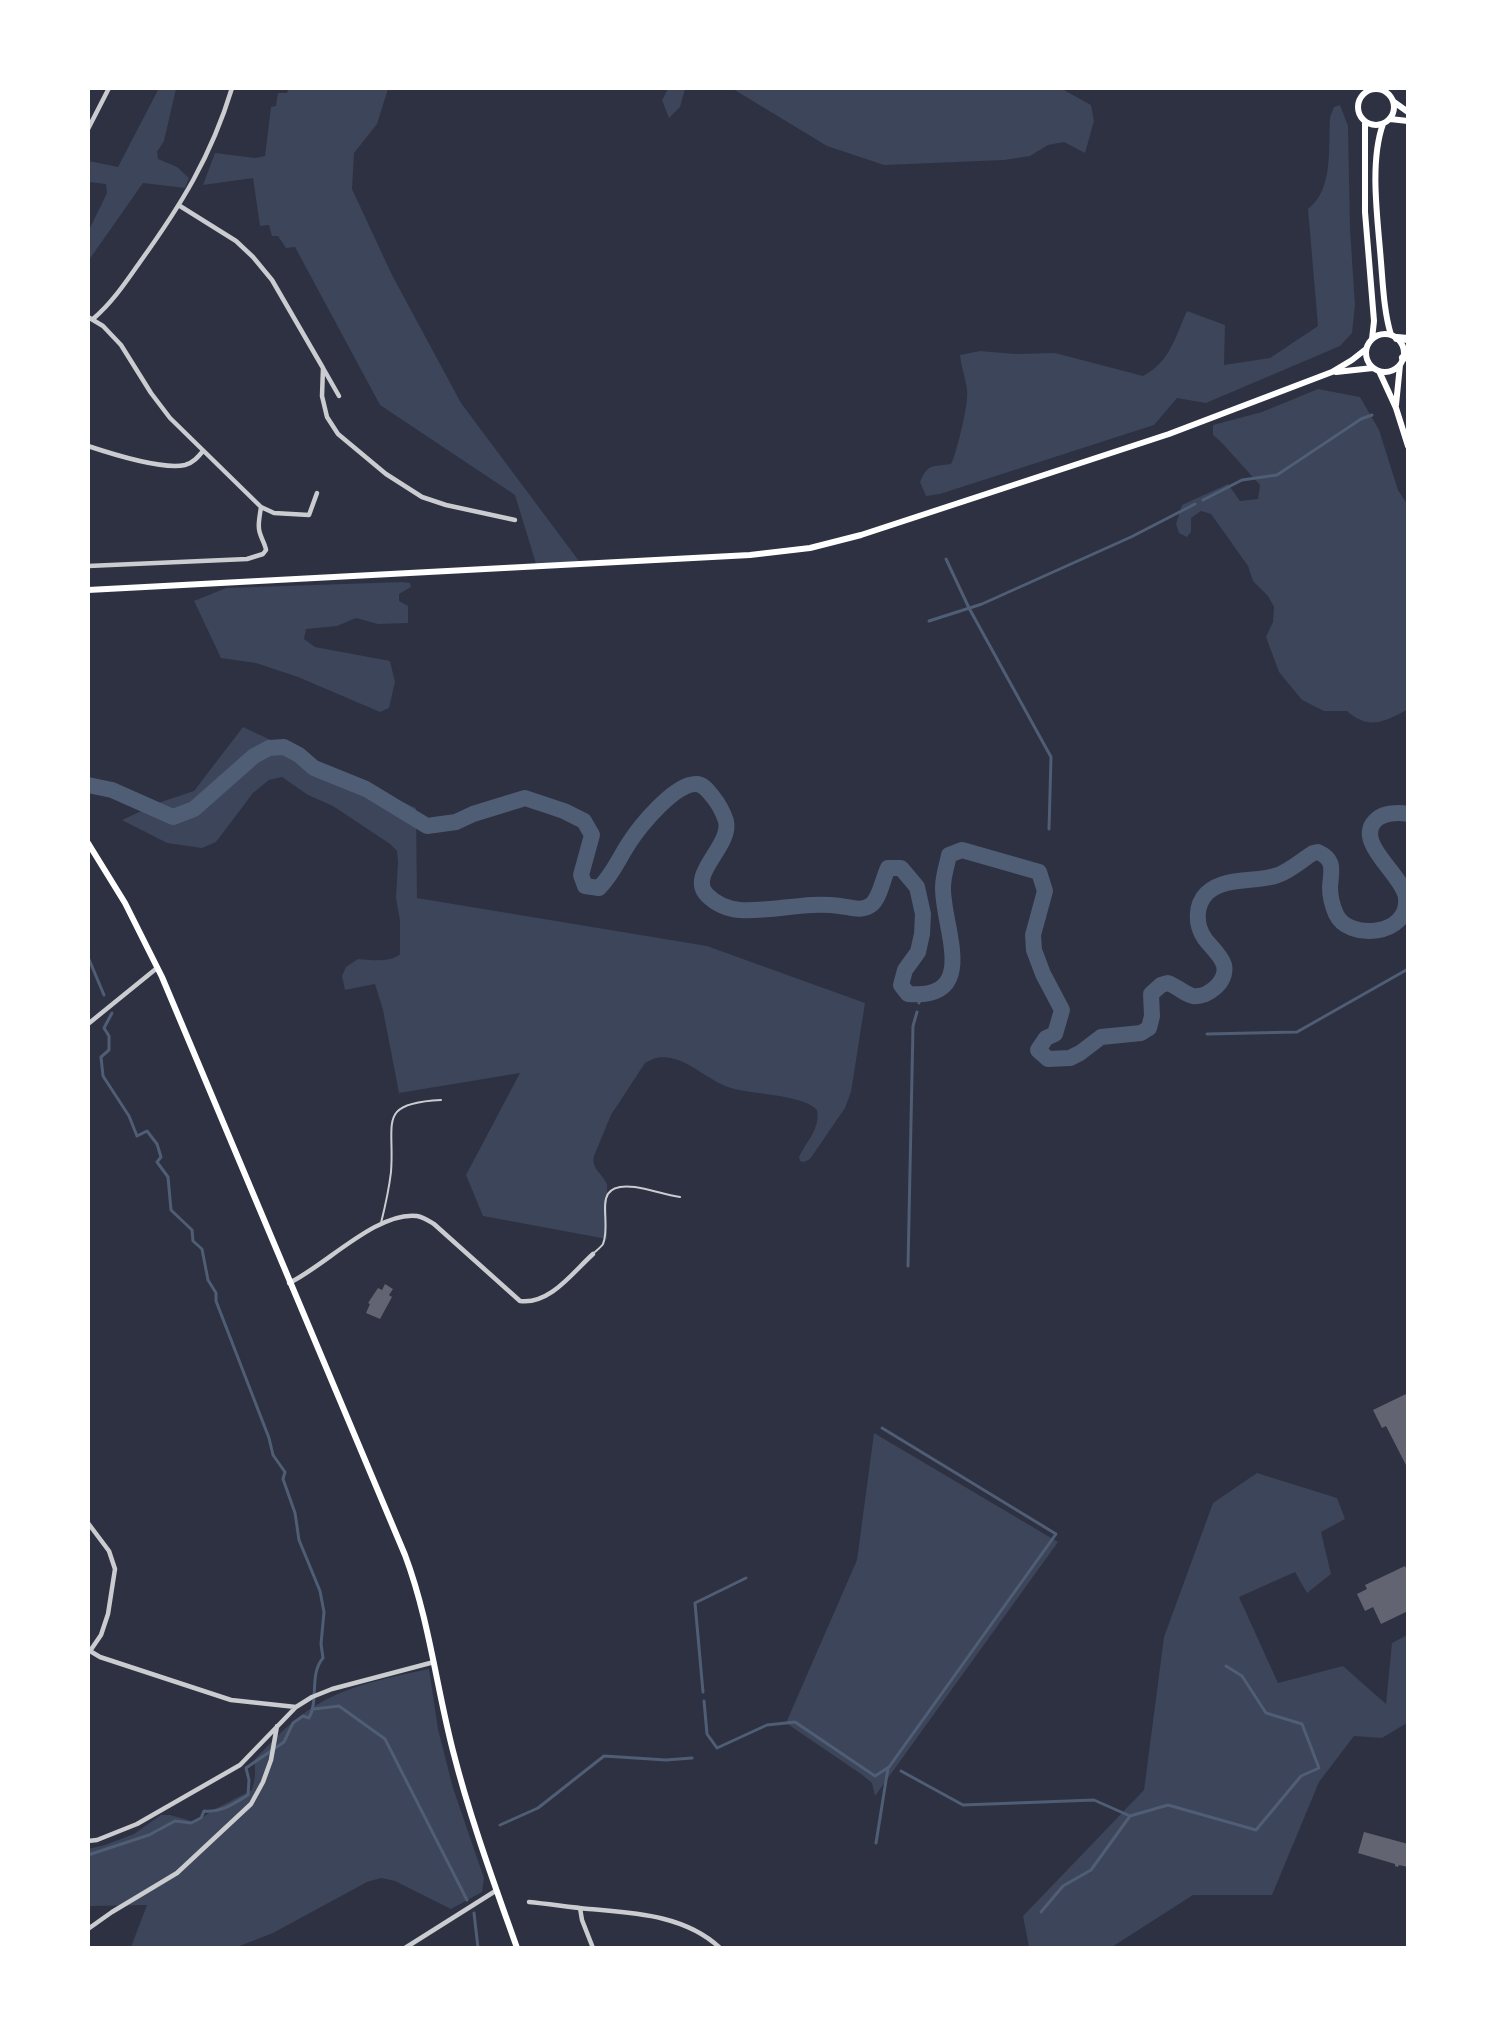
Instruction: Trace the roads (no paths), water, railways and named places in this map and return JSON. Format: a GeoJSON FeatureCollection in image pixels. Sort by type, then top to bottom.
{"type":"FeatureCollection","features":[{"type":"Feature","properties":{"kind":"highway"},"geometry":{"type":"LineString","coordinates":[[1394,337],[1407,339]]}},
{"type":"Feature","properties":{"kind":"main road"},"geometry":{"type":"LineString","coordinates":[[1370,89],[1387,90],[1393,102],[1394,111],[1390,119],[1374,126],[1365,123],[1359,116],[1357,107],[1362,95],[1370,89]]}},
{"type":"Feature","properties":{"kind":"main road"},"geometry":{"type":"LineString","coordinates":[[1393,102],[1407,112]]}},
{"type":"Feature","properties":{"kind":"main road"},"geometry":{"type":"LineString","coordinates":[[1390,119],[1407,121]]}},
{"type":"Feature","properties":{"kind":"main road"},"geometry":{"type":"LineString","coordinates":[[88,590],[750,555],[810,548],[861,535],[1149,441],[1332,372],[1366,349],[1372,339],[1374,321],[1364,191],[1365,123]]}},
{"type":"Feature","properties":{"kind":"main road"},"geometry":{"type":"LineString","coordinates":[[1383,124],[1377,156],[1377,210],[1386,312],[1394,337],[1403,347],[1404,359],[1396,408]]}},
{"type":"Feature","properties":{"kind":"main road"},"geometry":{"type":"LineString","coordinates":[[1372,339],[1379,335],[1394,337]]}},
{"type":"Feature","properties":{"kind":"main road"},"geometry":{"type":"LineString","coordinates":[[1366,349],[1366,357],[1376,370],[1396,408],[1407,446]]}},
{"type":"Feature","properties":{"kind":"main road"},"geometry":{"type":"LineString","coordinates":[[1332,372],[1393,370],[1404,359]]}},
{"type":"Feature","properties":{"kind":"main road"},"geometry":{"type":"LineString","coordinates":[[88,843],[125,903],[157,968],[405,1555],[424,1612],[453,1751],[517,1947]]}},
{"type":"Feature","properties":{"kind":"street"},"geometry":{"type":"LineString","coordinates":[[88,129],[109,88]]}},
{"type":"Feature","properties":{"kind":"street"},"geometry":{"type":"LineString","coordinates":[[231,88],[214,138],[180,206],[117,295],[91,318],[103,326],[121,345],[151,393],[170,418],[261,507],[274,513],[309,515],[317,493]]}},
{"type":"Feature","properties":{"kind":"street"},"geometry":{"type":"LineString","coordinates":[[180,206],[227,235],[253,257],[272,280],[339,396]]}},
{"type":"Feature","properties":{"kind":"street"},"geometry":{"type":"LineString","coordinates":[[323,368],[322,396],[327,417],[338,434],[386,474],[422,497],[516,520]]}},
{"type":"Feature","properties":{"kind":"street"},"geometry":{"type":"LineString","coordinates":[[88,446],[130,458],[174,466],[195,460],[203,452]]}},
{"type":"Feature","properties":{"kind":"street"},"geometry":{"type":"LineString","coordinates":[[88,566],[247,559],[263,554],[266,550],[265,544],[258,527],[261,507]]}},
{"type":"Feature","properties":{"kind":"street"},"geometry":{"type":"LineString","coordinates":[[88,1024],[157,968]]}},
{"type":"Feature","properties":{"kind":"street"},"geometry":{"type":"LineString","coordinates":[[290,1283],[381,1223],[417,1216],[426,1219],[455,1242],[520,1300],[532,1302],[551,1293],[593,1254]]}},
{"type":"Feature","properties":{"kind":"street"},"geometry":{"type":"LineString","coordinates":[[88,1523],[109,1551],[115,1569],[108,1614],[100,1635],[90,1651],[100,1657],[231,1700],[296,1707]]}},
{"type":"Feature","properties":{"kind":"street"},"geometry":{"type":"LineString","coordinates":[[88,1841],[97,1840],[137,1824],[240,1765],[296,1707],[312,1697],[332,1689],[434,1662]]}},
{"type":"Feature","properties":{"kind":"street"},"geometry":{"type":"LineString","coordinates":[[88,1929],[177,1873],[251,1804],[271,1761],[277,1726]]}},
{"type":"Feature","properties":{"kind":"street"},"geometry":{"type":"LineString","coordinates":[[405,1947],[497,1890]]}},
{"type":"Feature","properties":{"kind":"street"},"geometry":{"type":"LineString","coordinates":[[529,1902],[664,1918],[692,1928],[720,1947]]}},
{"type":"Feature","properties":{"kind":"street"},"geometry":{"type":"LineString","coordinates":[[580,1908],[592,1947]]}},
{"type":"Feature","properties":{"kind":"lane"},"geometry":{"type":"LineString","coordinates":[[381,1223],[391,1172],[390,1127],[395,1114],[403,1107],[419,1101],[441,1100]]}},
{"type":"Feature","properties":{"kind":"lane"},"geometry":{"type":"LineString","coordinates":[[593,1254],[602,1245],[604,1203],[609,1192],[615,1188],[635,1187],[680,1197]]}},
{"type":"Feature","properties":{"kind":"waterway"},"geometry":{"type":"LineString","coordinates":[[1203,500],[1242,480],[1277,475],[1361,419],[1372,415]]}},
{"type":"Feature","properties":{"kind":"waterway"},"geometry":{"type":"LineString","coordinates":[[929,621],[982,604],[1131,537],[1195,504]]}},
{"type":"Feature","properties":{"kind":"waterway"},"geometry":{"type":"LineString","coordinates":[[946,559],[969,608],[1051,757],[1049,829]]}},
{"type":"Feature","properties":{"kind":"waterway"},"geometry":{"type":"LineString","coordinates":[[88,785],[112,790],[173,817],[194,809],[254,756],[269,748],[284,747],[299,755],[314,768],[366,789],[427,826],[456,822],[473,814],[525,798],[564,811],[584,821],[592,835],[581,875],[585,886],[599,888],[612,872],[634,836],[658,807],[678,791],[687,786],[699,784],[706,788],[715,799],[726,821],[723,840],[702,878],[702,887],[707,895],[722,906],[740,910],[815,905],[863,908],[871,905],[877,898],[888,868],[901,868],[917,887],[923,914],[918,952],[905,970],[901,985],[908,994],[930,993],[944,985],[951,973],[953,958],[943,883],[949,855],[962,850],[1039,872],[1045,891],[1033,935],[1034,950],[1043,974],[1062,1010],[1055,1034],[1046,1038],[1038,1050],[1048,1059],[1070,1058],[1101,1037],[1141,1033],[1149,1028],[1152,1016],[1151,994],[1161,985],[1168,983],[1193,996],[1205,994],[1216,987],[1223,977],[1224,965],[1199,928],[1198,909],[1207,893],[1223,884],[1278,875],[1318,852],[1330,862],[1332,900],[1336,914],[1343,923],[1364,931],[1389,927],[1405,911],[1406,898],[1397,879],[1374,848],[1370,837],[1371,828],[1383,815],[1408,814]]}},
{"type":"Feature","properties":{"kind":"waterway"},"geometry":{"type":"LineString","coordinates":[[88,957],[104,995]]}},
{"type":"Feature","properties":{"kind":"waterway"},"geometry":{"type":"LineString","coordinates":[[1207,1034],[1297,1032],[1408,969]]}},
{"type":"Feature","properties":{"kind":"waterway"},"geometry":{"type":"LineString","coordinates":[[919,1003],[921,995]]}},
{"type":"Feature","properties":{"kind":"waterway"},"geometry":{"type":"LineString","coordinates":[[908,1266],[913,1026],[917,1012]]}},
{"type":"Feature","properties":{"kind":"waterway"},"geometry":{"type":"LineString","coordinates":[[88,1855],[149,1835],[175,1821],[191,1823],[201,1818],[204,1811],[221,1809],[248,1795],[249,1780],[246,1768],[284,1742],[293,1723],[303,1716],[309,1718],[312,1711],[316,1672],[323,1658],[321,1644],[324,1612],[320,1591],[299,1540],[295,1513],[283,1479],[285,1472],[273,1455],[269,1438],[216,1301],[216,1293],[208,1280],[202,1249],[193,1241],[192,1230],[171,1210],[168,1177],[157,1162],[161,1157],[157,1144],[147,1131],[137,1136],[129,1116],[103,1076],[101,1057],[109,1050],[109,1036],[104,1028],[112,1013]]}},
{"type":"Feature","properties":{"kind":"waterway"},"geometry":{"type":"LineString","coordinates":[[704,1701],[707,1734],[717,1748],[767,1725],[795,1722],[875,1776],[889,1767],[1056,1534],[882,1428]]}},
{"type":"Feature","properties":{"kind":"waterway"},"geometry":{"type":"LineString","coordinates":[[703,1692],[695,1603],[746,1578]]}},
{"type":"Feature","properties":{"kind":"waterway"},"geometry":{"type":"LineString","coordinates":[[901,1771],[963,1805],[1094,1800],[1130,1816],[1168,1805],[1256,1830],[1301,1776],[1319,1768],[1302,1724],[1266,1713],[1242,1676],[1226,1666]]}},
{"type":"Feature","properties":{"kind":"waterway"},"geometry":{"type":"LineString","coordinates":[[314,1709],[339,1706],[385,1739],[467,1900]]}},
{"type":"Feature","properties":{"kind":"waterway"},"geometry":{"type":"LineString","coordinates":[[500,1825],[538,1808],[604,1756],[666,1760],[692,1758]]}},
{"type":"Feature","properties":{"kind":"waterway"},"geometry":{"type":"LineString","coordinates":[[876,1843],[888,1768]]}},
{"type":"Feature","properties":{"kind":"waterway"},"geometry":{"type":"LineString","coordinates":[[1041,1912],[1063,1886],[1091,1870],[1130,1816]]}},
{"type":"Feature","properties":{"kind":"waterway"},"geometry":{"type":"LineString","coordinates":[[474,1913],[478,1948]]}}]}
